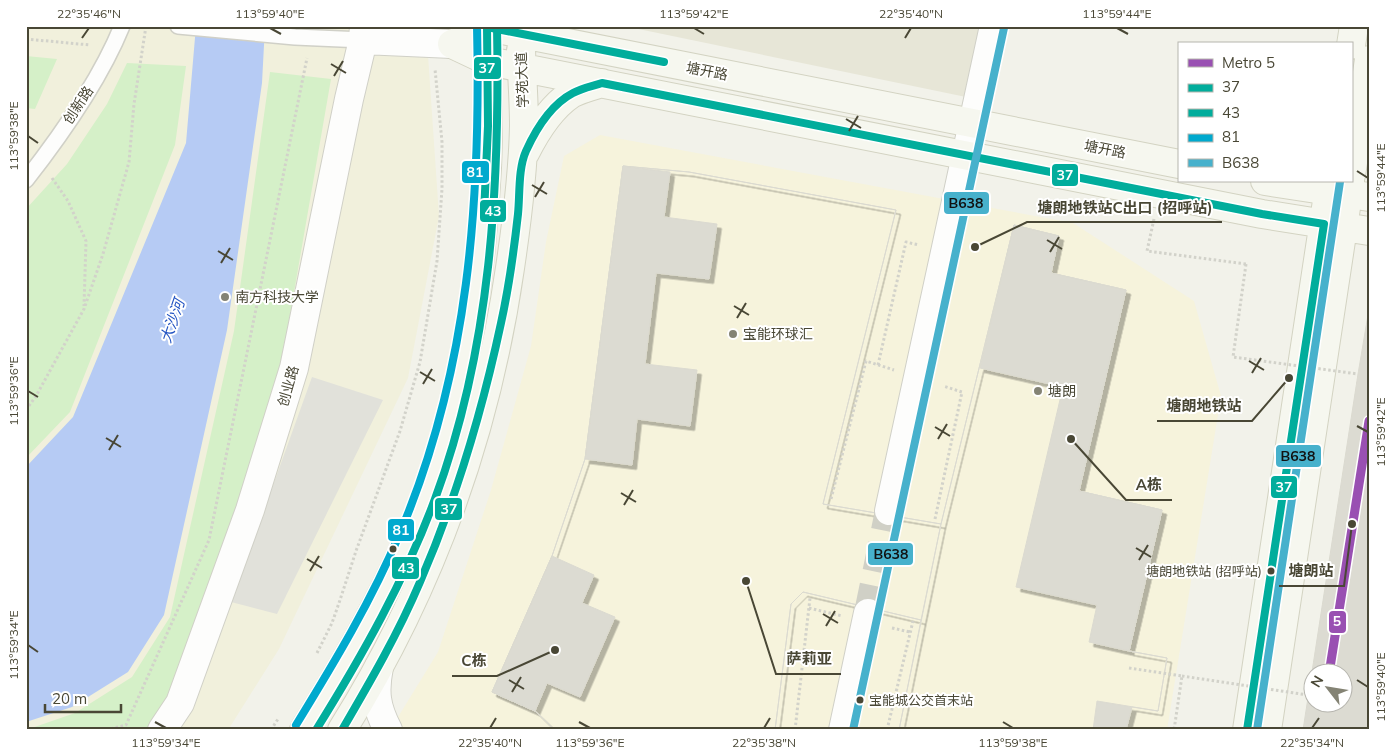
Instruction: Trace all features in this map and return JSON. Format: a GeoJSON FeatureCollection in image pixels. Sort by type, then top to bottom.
{"type":"FeatureCollection","features":[{"type":"Feature","properties":{"kind":"main road","name":"塘开路"},"geometry":{"type":"LineString","coordinates":[[487,26],[520,30],[1178,164]]}},
{"type":"Feature","properties":{"kind":"main road"},"geometry":{"type":"LineString","coordinates":[[304,730],[339,674],[387,585],[409,536],[444,437],[458,381],[478,267],[487,167],[487,26],[452,44]]}},
{"type":"Feature","properties":{"kind":"main road"},"geometry":{"type":"LineString","coordinates":[[1351,42],[1354,26]]}},
{"type":"Feature","properties":{"kind":"main road","name":"学苑大道"},"geometry":{"type":"LineString","coordinates":[[342,730],[407,614],[432,557],[457,490],[477,427],[505,303],[515,239],[524,126],[520,30]]}},
{"type":"Feature","properties":{"kind":"main road"},"geometry":{"type":"LineString","coordinates":[[452,44],[488,61],[522,68],[1262,214],[1345,227]]}},
{"type":"Feature","properties":{"kind":"main road"},"geometry":{"type":"LineString","coordinates":[[1352,154],[1369,60]]}},
{"type":"Feature","properties":{"kind":"main road"},"geometry":{"type":"LineString","coordinates":[[522,159],[533,136],[550,112],[572,93],[602,83]]}},
{"type":"Feature","properties":{"kind":"main road"},"geometry":{"type":"LineString","coordinates":[[1267,730],[1345,227],[1346,187],[1278,182]]}},
{"type":"Feature","properties":{"kind":"main road"},"geometry":{"type":"LineString","coordinates":[[1247,730],[1345,227]]}},
{"type":"Feature","properties":{"kind":"street"},"geometry":{"type":"LineString","coordinates":[[889,511],[994,26]]}},
{"type":"Feature","properties":{"kind":"street"},"geometry":{"type":"LineString","coordinates":[[364,33],[452,44]]}},
{"type":"Feature","properties":{"kind":"street","name":"创业路"},"geometry":{"type":"LineString","coordinates":[[162,730],[180,703],[250,510],[294,368],[364,33]]}},
{"type":"Feature","properties":{"kind":"street"},"geometry":{"type":"LineString","coordinates":[[844,730],[868,612]]}},
{"type":"Feature","properties":{"kind":"street"},"geometry":{"type":"LineString","coordinates":[[379,667],[376,686],[377,705],[388,730]]}},
{"type":"Feature","properties":{"kind":"lane","name":"创新路"},"geometry":{"type":"LineString","coordinates":[[26,180],[104,67],[122,26]]}},
{"type":"Feature","properties":{"kind":"lane"},"geometry":{"type":"LineString","coordinates":[[178,26],[311,38],[364,33]]}},
{"type":"Feature","properties":{"kind":"path"},"geometry":{"type":"LineString","coordinates":[[26,410],[36,396],[84,309],[103,254],[129,162],[134,104],[146,26]]}},
{"type":"Feature","properties":{"kind":"path"},"geometry":{"type":"LineString","coordinates":[[106,730],[126,725],[209,540],[311,38]]}},
{"type":"Feature","properties":{"kind":"path"},"geometry":{"type":"LineString","coordinates":[[26,39],[113,47]]}},
{"type":"Feature","properties":{"kind":"path"},"geometry":{"type":"LineString","coordinates":[[314,658],[339,603],[400,431],[420,362],[437,261],[442,189],[442,142],[436,83]]}},
{"type":"Feature","properties":{"kind":"path"},"geometry":{"type":"LineString","coordinates":[[40,162],[68,201],[86,241],[84,309]]}},
{"type":"Feature","properties":{"kind":"path"},"geometry":{"type":"LineString","coordinates":[[1159,194],[1147,250],[1246,264],[1233,357],[1358,374]]}},
{"type":"Feature","properties":{"kind":"path"},"geometry":{"type":"LineString","coordinates":[[878,365],[906,242]]}},
{"type":"Feature","properties":{"kind":"path"},"geometry":{"type":"LineString","coordinates":[[795,730],[810,598]]}},
{"type":"Feature","properties":{"kind":"path"},"geometry":{"type":"LineString","coordinates":[[887,730],[913,621]]}},
{"type":"Feature","properties":{"kind":"path"},"geometry":{"type":"LineString","coordinates":[[1129,668],[1302,694]]}},
{"type":"Feature","properties":{"kind":"path"},"geometry":{"type":"LineString","coordinates":[[1174,730],[1182,676]]}},
{"type":"Feature","properties":{"kind":"path"},"geometry":{"type":"LineString","coordinates":[[271,730],[280,717]]}},
{"type":"Feature","properties":{"kind":"shaded area","name":"南方科技大学"},"geometry":{"type":"Polygon","coordinates":[[[26,26],[426,26],[439,216],[408,378],[279,649],[228,730],[26,730],[26,26]]]}},
{"type":"Feature","properties":{"kind":"shaded area"},"geometry":{"type":"Polygon","coordinates":[[[624,26],[981,26],[966,97],[624,26]]]}},
{"type":"Feature","properties":{"kind":"shaded area","name":"宝能环球汇"},"geometry":{"type":"Polygon","coordinates":[[[600,135],[1073,223],[1194,301],[1221,396],[1167,730],[390,730],[438,652],[491,490],[531,346],[546,242],[564,156],[600,135]]]}},
{"type":"Feature","properties":{"kind":"shaded area"},"geometry":{"type":"Polygon","coordinates":[[[312,377],[383,400],[277,614],[231,602],[312,377]]]}},
{"type":"Feature","properties":{"kind":"green space"},"geometry":{"type":"Polygon","coordinates":[[[26,56],[57,59],[35,109],[26,108],[26,56]]]}},
{"type":"Feature","properties":{"kind":"green space"},"geometry":{"type":"Polygon","coordinates":[[[127,63],[186,66],[175,145],[70,412],[26,458],[26,209],[67,164],[107,104],[127,63]]]}},
{"type":"Feature","properties":{"kind":"green space"},"geometry":{"type":"Polygon","coordinates":[[[270,72],[331,79],[281,367],[240,508],[170,702],[152,730],[26,730],[75,713],[132,677],[170,617],[234,331],[270,72]]]}},
{"type":"Feature","properties":{"kind":"water","name":"大沙河"},"geometry":{"type":"Polygon","coordinates":[[[196,26],[265,26],[262,83],[227,330],[164,615],[128,672],[72,707],[26,722],[26,467],[73,417],[186,143],[196,26]]]}},
{"type":"Feature","properties":{"kind":"building","name":"宝能环球汇"},"geometry":{"type":"Polygon","coordinates":[[[623,166],[689,172],[896,210],[823,504],[941,524],[1014,225],[1059,236],[1051,273],[1126,290],[1079,491],[1162,510],[1129,651],[1167,658],[1158,711],[1097,701],[1093,730],[899,730],[921,620],[803,592],[791,604],[775,730],[555,730],[535,711],[492,692],[552,556],[585,459],[623,166]]]}},
{"type":"Feature","properties":{"kind":"building"},"geometry":{"type":"Polygon","coordinates":[[[623,166],[670,172],[664,217],[717,224],[709,279],[656,273],[645,364],[697,370],[690,426],[637,419],[632,465],[585,459],[623,166]]]}},
{"type":"Feature","properties":{"kind":"building","name":"宝能环球汇"},"geometry":{"type":"Polygon","coordinates":[[[623,166],[689,172],[896,210],[823,504],[941,524],[921,620],[803,592],[791,604],[775,730],[555,730],[535,711],[492,692],[552,556],[585,459],[623,166]]]}},
{"type":"Feature","properties":{"kind":"building"},"geometry":{"type":"Polygon","coordinates":[[[1014,225],[1059,236],[1051,273],[1126,290],[1079,491],[1162,510],[1129,651],[1089,642],[1097,605],[1016,587],[1063,387],[980,368],[1014,225]]]}},
{"type":"Feature","properties":{"kind":"building","name":"塘朗"},"geometry":{"type":"Polygon","coordinates":[[[1014,225],[1059,236],[1051,273],[1126,290],[1079,491],[1162,510],[1129,651],[1167,658],[1158,711],[1132,707],[1126,730],[899,730],[941,524],[1014,225]]]}},
{"type":"Feature","properties":{"kind":"building"},"geometry":{"type":"Polygon","coordinates":[[[1369,309],[1369,730],[1303,730],[1305,714],[1352,714],[1352,664],[1313,664],[1369,309]]]}},
{"type":"Feature","properties":{"kind":"building"},"geometry":{"type":"Polygon","coordinates":[[[552,556],[594,575],[582,603],[615,617],[580,697],[547,683],[535,711],[492,692],[552,556]]]}},
{"type":"Feature","properties":{"kind":"tunnel"},"geometry":{"type":"LineString","coordinates":[[868,613],[889,511]]}},
{"type":"Feature","properties":{"kind":"metro line","name":"5"},"geometry":{"type":"LineString","coordinates":[[1331,664],[1369,421]]}},
{"type":"Feature","properties":{"kind":"transit line","name":"81"},"geometry":{"type":"LineString","coordinates":[[296,725],[352,631],[389,558],[423,472],[442,410],[456,347],[466,284],[473,220],[478,91],[477,26]]}},
{"type":"Feature","properties":{"kind":"transit line","name":"43"},"geometry":{"type":"LineString","coordinates":[[316,730],[382,617],[410,559],[435,499],[454,442],[469,384],[488,266],[493,206],[496,146],[497,26]]}},
{"type":"Feature","properties":{"kind":"transit line","name":"37"},"geometry":{"type":"LineString","coordinates":[[484,214],[488,126],[487,27],[664,62]]}},
{"type":"Feature","properties":{"kind":"transit line","name":"B638"},"geometry":{"type":"LineString","coordinates":[[853,730],[1004,28]]}},
{"type":"Feature","properties":{"kind":"transit line","name":"37"},"geometry":{"type":"LineString","coordinates":[[342,730],[383,658],[411,601],[433,551],[467,455],[494,356],[504,309],[519,206],[520,174],[523,158],[540,126],[558,104],[576,91],[602,83],[1262,214],[1324,224],[1247,730]]}},
{"type":"Feature","properties":{"kind":"transit line","name":"B638"},"geometry":{"type":"LineString","coordinates":[[1257,730],[1340,182]]}},
{"type":"Feature","properties":{"kind":"place","name":"塘朗地铁站C出口 (招呼站)"},"geometry":{"type":"Point","coordinates":[975,247]}},
{"type":"Feature","properties":{"kind":"place","name":"南方科技大学"},"geometry":{"type":"Point","coordinates":[225,297]}},
{"type":"Feature","properties":{"kind":"place","name":"宝能环球汇"},"geometry":{"type":"Point","coordinates":[733,334]}},
{"type":"Feature","properties":{"kind":"place","name":"塘朗地铁站"},"geometry":{"type":"Point","coordinates":[1289,378]}},
{"type":"Feature","properties":{"kind":"place","name":"塘朗"},"geometry":{"type":"Point","coordinates":[1038,391]}},
{"type":"Feature","properties":{"kind":"place","name":"A栋"},"geometry":{"type":"Point","coordinates":[1071,439]}},
{"type":"Feature","properties":{"kind":"place","name":"塘朗站"},"geometry":{"type":"Point","coordinates":[1352,524]}},
{"type":"Feature","properties":{"kind":"place","name":"塘朗地铁站 (招呼站)"},"geometry":{"type":"Point","coordinates":[1271,571]}},
{"type":"Feature","properties":{"kind":"place","name":"萨莉亚"},"geometry":{"type":"Point","coordinates":[746,581]}},
{"type":"Feature","properties":{"kind":"place","name":"C栋"},"geometry":{"type":"Point","coordinates":[555,650]}},
{"type":"Feature","properties":{"kind":"place","name":"宝能城公交首末站"},"geometry":{"type":"Point","coordinates":[860,700]}}]}
